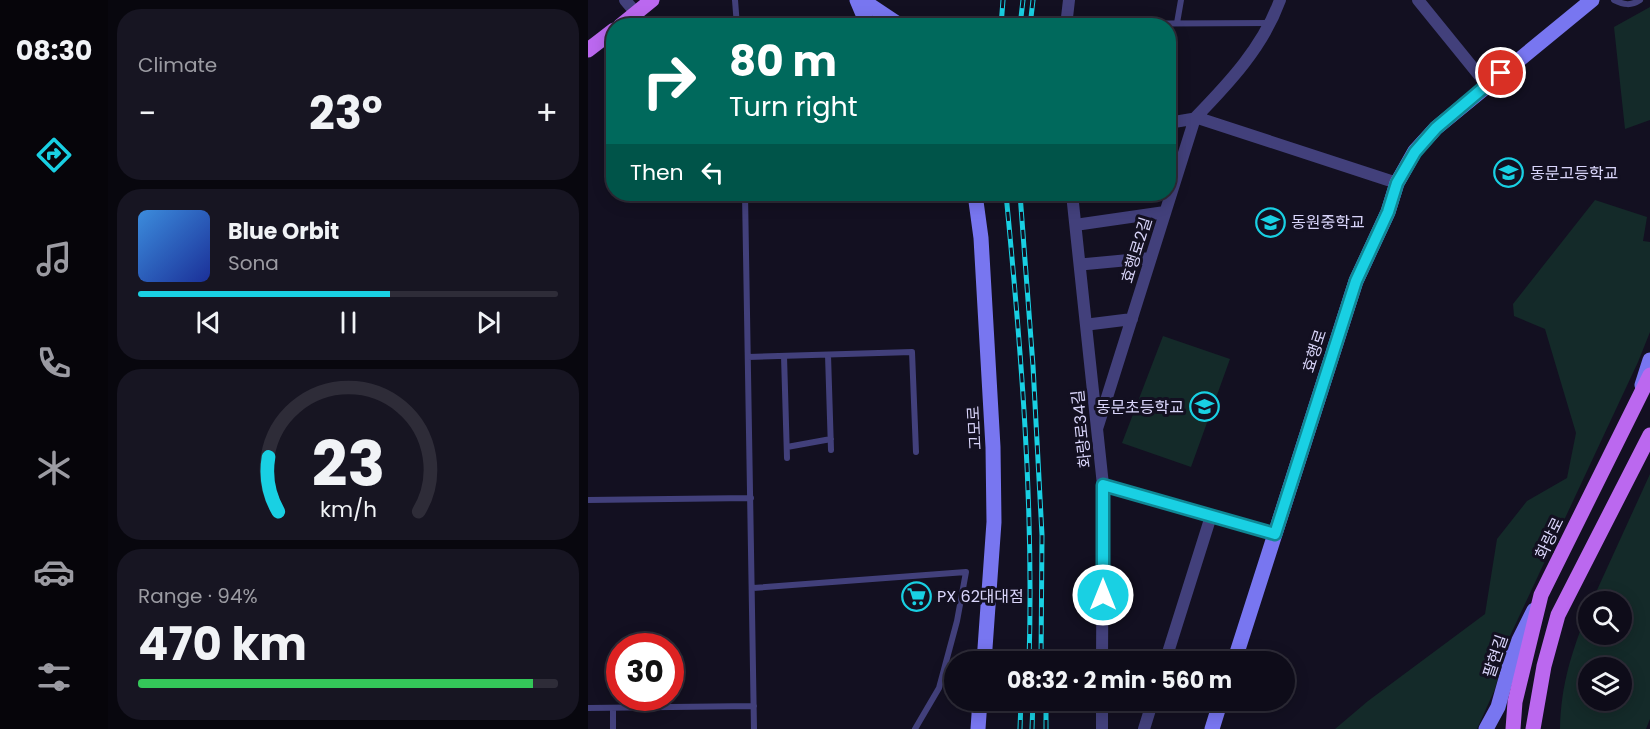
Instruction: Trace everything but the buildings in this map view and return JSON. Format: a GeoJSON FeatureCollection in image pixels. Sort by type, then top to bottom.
{"type":"FeatureCollection","features":[{"type":"Feature","properties":{"kind":"main road"},"geometry":{"type":"LineString","coordinates":[[630,18],[652,0]]}},
{"type":"Feature","properties":{"kind":"main road"},"geometry":{"type":"LineString","coordinates":[[860,0],[866,18]]}},
{"type":"Feature","properties":{"kind":"main road"},"geometry":{"type":"LineString","coordinates":[[860,0],[877,18]]}},
{"type":"Feature","properties":{"kind":"main road"},"geometry":{"type":"LineString","coordinates":[[860,0],[889,18]]}},
{"type":"Feature","properties":{"kind":"main road","name":"효행로"},"geometry":{"type":"LineString","coordinates":[[1238,651],[1356,281],[1388,212],[1397,183],[1415,152],[1436,128],[1592,0]]}},
{"type":"Feature","properties":{"kind":"main road"},"geometry":{"type":"LineString","coordinates":[[588,50],[606,36]]}},
{"type":"Feature","properties":{"kind":"main road","name":"고모로"},"geometry":{"type":"LineString","coordinates":[[976,201],[981,238],[993,447],[994,511],[985,651]]}},
{"type":"Feature","properties":{"kind":"main road"},"geometry":{"type":"LineString","coordinates":[[1640,394],[1650,360]]}},
{"type":"Feature","properties":{"kind":"main road","name":"화랑로"},"geometry":{"type":"LineString","coordinates":[[1513,729],[1515,702],[1541,595],[1650,375]]}},
{"type":"Feature","properties":{"kind":"main road"},"geometry":{"type":"LineString","coordinates":[[1533,729],[1544,666],[1558,615],[1650,435]]}},
{"type":"Feature","properties":{"kind":"main road","name":"팔현길"},"geometry":{"type":"LineString","coordinates":[[1485,729],[1498,707],[1514,650],[1541,595]]}},
{"type":"Feature","properties":{"kind":"main road"},"geometry":{"type":"LineString","coordinates":[[978,729],[980,711]]}},
{"type":"Feature","properties":{"kind":"main road"},"geometry":{"type":"LineString","coordinates":[[1212,729],[1218,711]]}},
{"type":"Feature","properties":{"kind":"street"},"geometry":{"type":"LineString","coordinates":[[625,0],[636,13]]}},
{"type":"Feature","properties":{"kind":"street"},"geometry":{"type":"LineString","coordinates":[[1067,18],[1069,0]]}},
{"type":"Feature","properties":{"kind":"street","name":"효행로2길"},"geometry":{"type":"LineString","coordinates":[[1176,164],[1195,118],[1228,84],[1246,61],[1270,23],[1280,0]]}},
{"type":"Feature","properties":{"kind":"street"},"geometry":{"type":"LineString","coordinates":[[1418,0],[1486,85]]}},
{"type":"Feature","properties":{"kind":"street"},"geometry":{"type":"LineString","coordinates":[[1176,122],[1195,118],[1397,183]]}},
{"type":"Feature","properties":{"kind":"street","name":"화랑로34길"},"geometry":{"type":"LineString","coordinates":[[1073,201],[1103,485],[1102,651]]}},
{"type":"Feature","properties":{"kind":"street","name":"효행로2길"},"geometry":{"type":"LineString","coordinates":[[1097,429],[1167,201]]}},
{"type":"Feature","properties":{"kind":"street"},"geometry":{"type":"LineString","coordinates":[[1082,224],[1165,212]]}},
{"type":"Feature","properties":{"kind":"street"},"geometry":{"type":"LineString","coordinates":[[1086,264],[1150,258]]}},
{"type":"Feature","properties":{"kind":"street"},"geometry":{"type":"LineString","coordinates":[[1092,324],[1131,319]]}},
{"type":"Feature","properties":{"kind":"street"},"geometry":{"type":"LineString","coordinates":[[1103,485],[1275,534]]}},
{"type":"Feature","properties":{"kind":"street"},"geometry":{"type":"LineString","coordinates":[[1168,651],[1211,516]]}},
{"type":"Feature","properties":{"kind":"street"},"geometry":{"type":"LineString","coordinates":[[1102,711],[1102,729]]}},
{"type":"Feature","properties":{"kind":"street"},"geometry":{"type":"LineString","coordinates":[[1144,729],[1150,711]]}},
{"type":"Feature","properties":{"kind":"lane"},"geometry":{"type":"LineString","coordinates":[[735,0],[736,18]]}},
{"type":"Feature","properties":{"kind":"lane"},"geometry":{"type":"LineString","coordinates":[[1181,0],[1178,23],[1270,23]]}},
{"type":"Feature","properties":{"kind":"lane"},"geometry":{"type":"LineString","coordinates":[[1614,0],[1623,4],[1640,0]]}},
{"type":"Feature","properties":{"kind":"lane"},"geometry":{"type":"LineString","coordinates":[[745,201],[752,498],[754,729]]}},
{"type":"Feature","properties":{"kind":"lane"},"geometry":{"type":"LineString","coordinates":[[748,357],[912,352],[916,452]]}},
{"type":"Feature","properties":{"kind":"lane"},"geometry":{"type":"LineString","coordinates":[[828,355],[831,450]]}},
{"type":"Feature","properties":{"kind":"lane"},"geometry":{"type":"LineString","coordinates":[[784,356],[787,458]]}},
{"type":"Feature","properties":{"kind":"lane"},"geometry":{"type":"LineString","coordinates":[[787,447],[831,439]]}},
{"type":"Feature","properties":{"kind":"lane"},"geometry":{"type":"LineString","coordinates":[[588,500],[752,498]]}},
{"type":"Feature","properties":{"kind":"lane"},"geometry":{"type":"LineString","coordinates":[[753,588],[966,572],[957,621],[939,688],[915,729]]}},
{"type":"Feature","properties":{"kind":"lane"},"geometry":{"type":"LineString","coordinates":[[684,707],[754,706]]}},
{"type":"Feature","properties":{"kind":"lane"},"geometry":{"type":"LineString","coordinates":[[588,708],[606,708]]}},
{"type":"Feature","properties":{"kind":"lane"},"geometry":{"type":"LineString","coordinates":[[613,711],[613,729]]}},
{"type":"Feature","properties":{"kind":"green space"},"geometry":{"type":"Polygon","coordinates":[[[1650,7],[1650,120],[1625,129],[1614,27],[1650,7]]]}},
{"type":"Feature","properties":{"kind":"green space"},"geometry":{"type":"Polygon","coordinates":[[[1595,200],[1647,217],[1643,241],[1650,242],[1650,332],[1509,638],[1495,689],[1477,729],[1335,729],[1368,701],[1485,614],[1497,539],[1527,501],[1567,478],[1576,433],[1545,329],[1514,316],[1513,304],[1595,200]]]}},
{"type":"Feature","properties":{"kind":"green space"},"geometry":{"type":"Polygon","coordinates":[[[1163,336],[1230,359],[1191,467],[1122,443],[1163,336]]]}},
{"type":"Feature","properties":{"kind":"green space"},"geometry":{"type":"Polygon","coordinates":[[[1650,474],[1650,719],[1646,729],[1560,729],[1568,668],[1578,637],[1578,645],[1632,645],[1632,591],[1597,591],[1650,474]]]}},
{"type":"Feature","properties":{"kind":"railway"},"geometry":{"type":"LineString","coordinates":[[1002,18],[1003,0]]}},
{"type":"Feature","properties":{"kind":"railway"},"geometry":{"type":"LineString","coordinates":[[1021,18],[1023,0]]}},
{"type":"Feature","properties":{"kind":"railway"},"geometry":{"type":"LineString","coordinates":[[1031,18],[1033,0]]}},
{"type":"Feature","properties":{"kind":"railway"},"geometry":{"type":"LineString","coordinates":[[1007,201],[1017,310],[1028,486],[1029,651]]}},
{"type":"Feature","properties":{"kind":"railway"},"geometry":{"type":"LineString","coordinates":[[1021,201],[1033,366],[1042,535],[1041,651]]}},
{"type":"Feature","properties":{"kind":"railway"},"geometry":{"type":"LineString","coordinates":[[1020,729],[1021,711]]}},
{"type":"Feature","properties":{"kind":"railway"},"geometry":{"type":"LineString","coordinates":[[1032,729],[1033,711]]}},
{"type":"Feature","properties":{"kind":"railway"},"geometry":{"type":"LineString","coordinates":[[1046,711],[1046,729]]}},
{"type":"Feature","properties":{"kind":"place","name":"동문고등학교"},"geometry":{"type":"Point","coordinates":[1509,173]}},
{"type":"Feature","properties":{"kind":"place","name":"동원중학교"},"geometry":{"type":"Point","coordinates":[1270,222]}},
{"type":"Feature","properties":{"kind":"place","name":"동문초등학교"},"geometry":{"type":"Point","coordinates":[1205,407]}},
{"type":"Feature","properties":{"kind":"place","name":"PX 62대대점"},"geometry":{"type":"Point","coordinates":[916,596]}},
{"type":"Feature","properties":{"kind":"route"},"geometry":{"type":"LineString","coordinates":[[1103,595],[1103,485],[1275,534],[1356,281],[1388,212],[1397,183],[1415,152],[1436,128],[1501,73]]}}]}
